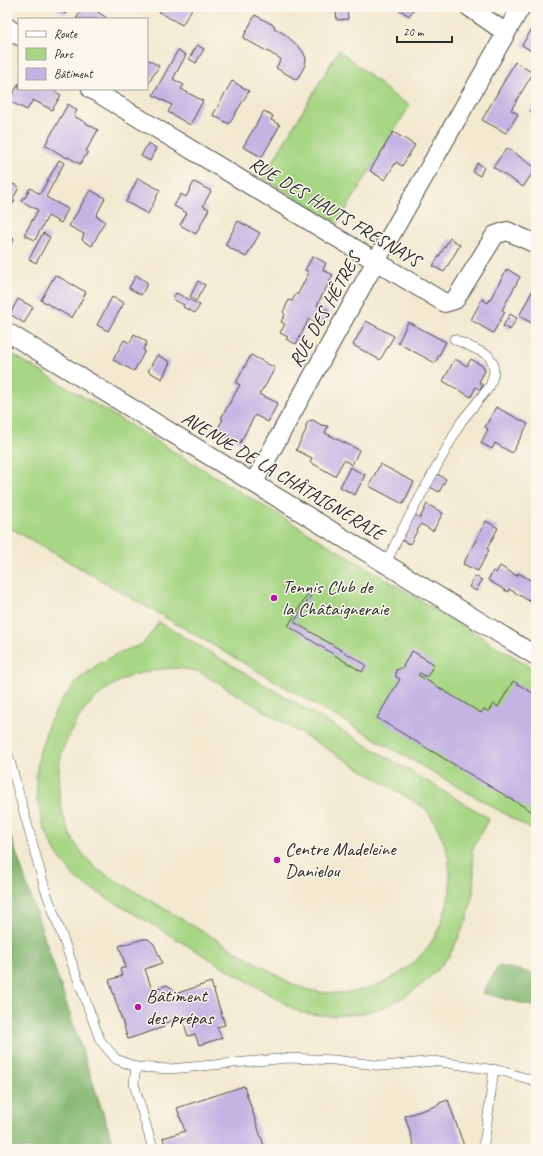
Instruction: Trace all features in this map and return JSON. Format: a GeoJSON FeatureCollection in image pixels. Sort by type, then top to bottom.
{"type":"FeatureCollection","features":[{"type":"Feature","properties":{"kind":"street"},"geometry":{"type":"LineString","coordinates":[[469,7],[506,33]]}},
{"type":"Feature","properties":{"kind":"street","name":"RUE DES HÊTRES"},"geometry":{"type":"LineString","coordinates":[[254,482],[376,261],[521,7]]}},
{"type":"Feature","properties":{"kind":"street"},"geometry":{"type":"LineString","coordinates":[[7,27],[18,35]]}},
{"type":"Feature","properties":{"kind":"street","name":"RUE DES HAUTS FRESNAYS"},"geometry":{"type":"LineString","coordinates":[[93,90],[445,302],[455,300],[495,235],[507,231],[536,244]]}},
{"type":"Feature","properties":{"kind":"street","name":"AVENUE DE LA CHÂTAIGNERAIE"},"geometry":{"type":"LineString","coordinates":[[7,332],[536,656]]}},
{"type":"Feature","properties":{"kind":"lane"},"geometry":{"type":"LineString","coordinates":[[386,563],[402,530],[461,422],[490,386],[494,373],[493,362],[488,355],[454,339]]}},
{"type":"Feature","properties":{"kind":"lane"},"geometry":{"type":"LineString","coordinates":[[7,750],[45,889],[100,1040],[116,1059],[136,1067],[170,1069],[289,1058],[334,1060],[384,1066],[434,1061],[494,1069],[536,1082]]}},
{"type":"Feature","properties":{"kind":"lane"},"geometry":{"type":"LineString","coordinates":[[136,1067],[134,1084],[153,1149]]}},
{"type":"Feature","properties":{"kind":"lane"},"geometry":{"type":"LineString","coordinates":[[482,1149],[485,1138],[494,1069]]}},
{"type":"Feature","properties":{"kind":"green space"},"geometry":{"type":"Polygon","coordinates":[[[339,50],[397,98],[410,105],[338,223],[263,178],[339,50]]]}},
{"type":"Feature","properties":{"kind":"green space","name":"Tennis Club de la Châtaigneraie"},"geometry":{"type":"Polygon","coordinates":[[[7,351],[536,670],[536,832],[7,526],[7,351]]]}},
{"type":"Feature","properties":{"kind":"green space"},"geometry":{"type":"Polygon","coordinates":[[[159,622],[489,818],[472,850],[474,872],[473,893],[467,920],[450,955],[421,985],[402,998],[382,1008],[358,1014],[330,1016],[301,1013],[77,880],[56,853],[43,825],[37,800],[36,776],[40,751],[48,725],[61,701],[78,680],[97,665],[118,653],[143,644],[159,622]],[[176,668],[164,669],[126,678],[107,689],[91,703],[78,719],[63,749],[60,760],[59,784],[65,820],[79,849],[97,869],[292,984],[311,990],[330,993],[350,992],[370,988],[405,970],[420,957],[434,938],[443,919],[450,892],[450,870],[447,851],[436,825],[425,808],[198,671],[176,668]]]}},
{"type":"Feature","properties":{"kind":"green space"},"geometry":{"type":"Polygon","coordinates":[[[7,825],[115,1149],[7,1149],[7,825]]]}},
{"type":"Feature","properties":{"kind":"green space"},"geometry":{"type":"Polygon","coordinates":[[[499,966],[536,974],[536,1007],[482,993],[499,966]]]}},
{"type":"Feature","properties":{"kind":"building"},"geometry":{"type":"Polygon","coordinates":[[[54,7],[70,7],[65,14],[54,7]]]}},
{"type":"Feature","properties":{"kind":"building"},"geometry":{"type":"Polygon","coordinates":[[[84,7],[90,7],[107,18],[77,18],[84,7]]]}},
{"type":"Feature","properties":{"kind":"building"},"geometry":{"type":"Polygon","coordinates":[[[159,7],[193,7],[182,25],[159,12],[161,8],[159,7]]]}},
{"type":"Feature","properties":{"kind":"building"},"geometry":{"type":"Polygon","coordinates":[[[329,7],[347,7],[348,19],[337,20],[336,11],[330,11],[329,7]]]}},
{"type":"Feature","properties":{"kind":"building"},"geometry":{"type":"Polygon","coordinates":[[[396,7],[415,7],[409,16],[396,7]]]}},
{"type":"Feature","properties":{"kind":"building"},"geometry":{"type":"Polygon","coordinates":[[[255,15],[275,26],[274,28],[286,35],[302,50],[306,58],[305,65],[297,80],[276,68],[281,59],[243,38],[255,15]]]}},
{"type":"Feature","properties":{"kind":"building"},"geometry":{"type":"Polygon","coordinates":[[[532,29],[536,32],[536,54],[522,45],[532,29]]]}},
{"type":"Feature","properties":{"kind":"building"},"geometry":{"type":"Polygon","coordinates":[[[197,45],[204,49],[196,63],[189,59],[197,45]]]}},
{"type":"Feature","properties":{"kind":"building"},"geometry":{"type":"Polygon","coordinates":[[[178,50],[186,55],[173,79],[184,85],[181,89],[203,101],[190,125],[168,112],[172,105],[153,95],[178,50]]]}},
{"type":"Feature","properties":{"kind":"building"},"geometry":{"type":"Polygon","coordinates":[[[148,60],[159,66],[148,84],[148,60]]]}},
{"type":"Feature","properties":{"kind":"building"},"geometry":{"type":"Polygon","coordinates":[[[515,62],[533,73],[511,110],[518,114],[506,133],[482,120],[515,62]]]}},
{"type":"Feature","properties":{"kind":"building"},"geometry":{"type":"Polygon","coordinates":[[[232,81],[249,91],[229,124],[213,115],[232,81]]]}},
{"type":"Feature","properties":{"kind":"building"},"geometry":{"type":"Polygon","coordinates":[[[18,85],[18,90],[53,90],[61,95],[52,110],[33,100],[27,110],[9,101],[18,85]]]}},
{"type":"Feature","properties":{"kind":"building"},"geometry":{"type":"Polygon","coordinates":[[[536,103],[536,115],[530,111],[536,103]]]}},
{"type":"Feature","properties":{"kind":"building"},"geometry":{"type":"Polygon","coordinates":[[[68,104],[77,110],[74,116],[98,130],[86,151],[88,152],[80,164],[45,145],[68,104]]]}},
{"type":"Feature","properties":{"kind":"building"},"geometry":{"type":"Polygon","coordinates":[[[264,111],[273,116],[271,120],[280,125],[262,157],[243,147],[264,111]]]}},
{"type":"Feature","properties":{"kind":"building"},"geometry":{"type":"Polygon","coordinates":[[[393,132],[415,145],[402,166],[396,162],[385,180],[370,171],[393,132]]]}},
{"type":"Feature","properties":{"kind":"building"},"geometry":{"type":"Polygon","coordinates":[[[148,143],[156,148],[150,161],[141,156],[148,143]]]}},
{"type":"Feature","properties":{"kind":"building"},"geometry":{"type":"Polygon","coordinates":[[[507,148],[536,168],[523,187],[493,167],[507,148]]]}},
{"type":"Feature","properties":{"kind":"building"},"geometry":{"type":"Polygon","coordinates":[[[59,160],[64,163],[46,197],[68,209],[61,223],[48,216],[35,240],[24,235],[38,210],[21,201],[23,197],[25,198],[30,188],[40,194],[59,160]]]}},
{"type":"Feature","properties":{"kind":"building"},"geometry":{"type":"Polygon","coordinates":[[[477,163],[484,167],[480,176],[473,172],[477,163]]]}},
{"type":"Feature","properties":{"kind":"building"},"geometry":{"type":"Polygon","coordinates":[[[138,178],[160,190],[148,214],[126,202],[138,178]]]}},
{"type":"Feature","properties":{"kind":"building"},"geometry":{"type":"Polygon","coordinates":[[[7,181],[19,187],[14,197],[7,193],[7,181]]]}},
{"type":"Feature","properties":{"kind":"building"},"geometry":{"type":"Polygon","coordinates":[[[194,182],[211,191],[203,206],[209,209],[196,234],[180,225],[187,213],[174,206],[181,194],[186,197],[194,182]]]}},
{"type":"Feature","properties":{"kind":"building"},"geometry":{"type":"Polygon","coordinates":[[[90,190],[105,198],[96,216],[105,221],[92,246],[82,240],[84,234],[69,226],[90,190]]]}},
{"type":"Feature","properties":{"kind":"building"},"geometry":{"type":"Polygon","coordinates":[[[7,196],[15,200],[8,212],[7,211],[7,196]]]}},
{"type":"Feature","properties":{"kind":"building"},"geometry":{"type":"Polygon","coordinates":[[[238,221],[260,233],[246,257],[225,245],[238,221]]]}},
{"type":"Feature","properties":{"kind":"building"},"geometry":{"type":"Polygon","coordinates":[[[43,233],[50,237],[36,263],[29,259],[43,233]]]}},
{"type":"Feature","properties":{"kind":"building"},"geometry":{"type":"Polygon","coordinates":[[[7,235],[14,239],[7,253],[7,235]]]}},
{"type":"Feature","properties":{"kind":"building"},"geometry":{"type":"Polygon","coordinates":[[[450,238],[460,245],[444,272],[433,266],[450,238]]]}},
{"type":"Feature","properties":{"kind":"building"},"geometry":{"type":"Polygon","coordinates":[[[313,256],[326,263],[323,270],[333,275],[317,305],[329,311],[321,325],[309,319],[296,344],[286,339],[288,337],[280,333],[285,324],[281,322],[285,314],[283,312],[289,300],[292,301],[296,294],[298,294],[309,272],[305,270],[313,256]]]}},
{"type":"Feature","properties":{"kind":"building"},"geometry":{"type":"Polygon","coordinates":[[[507,269],[520,277],[502,310],[505,312],[493,333],[471,320],[482,299],[488,303],[507,269]]]}},
{"type":"Feature","properties":{"kind":"building"},"geometry":{"type":"Polygon","coordinates":[[[55,275],[86,292],[72,318],[41,300],[55,275]]]}},
{"type":"Feature","properties":{"kind":"building"},"geometry":{"type":"Polygon","coordinates":[[[136,275],[148,283],[141,295],[129,288],[136,275]]]}},
{"type":"Feature","properties":{"kind":"building"},"geometry":{"type":"Polygon","coordinates":[[[198,281],[205,285],[196,301],[190,297],[198,281]]]}},
{"type":"Feature","properties":{"kind":"building"},"geometry":{"type":"Polygon","coordinates":[[[536,284],[536,317],[532,323],[519,316],[536,284]]]}},
{"type":"Feature","properties":{"kind":"building"},"geometry":{"type":"Polygon","coordinates":[[[176,293],[200,305],[195,313],[183,307],[184,305],[173,299],[176,293]]]}},
{"type":"Feature","properties":{"kind":"building"},"geometry":{"type":"Polygon","coordinates":[[[112,297],[124,303],[108,331],[97,325],[112,297]]]}},
{"type":"Feature","properties":{"kind":"building"},"geometry":{"type":"Polygon","coordinates":[[[18,299],[33,307],[24,323],[10,314],[18,299]]]}},
{"type":"Feature","properties":{"kind":"building"},"geometry":{"type":"Polygon","coordinates":[[[510,314],[517,318],[510,330],[503,326],[510,314]]]}},
{"type":"Feature","properties":{"kind":"building"},"geometry":{"type":"Polygon","coordinates":[[[366,321],[394,336],[380,360],[353,345],[366,321]]]}},
{"type":"Feature","properties":{"kind":"building"},"geometry":{"type":"Polygon","coordinates":[[[408,322],[446,342],[435,363],[398,343],[408,322]]]}},
{"type":"Feature","properties":{"kind":"building"},"geometry":{"type":"Polygon","coordinates":[[[134,334],[147,342],[143,350],[145,351],[134,371],[113,360],[124,340],[130,343],[134,334]]]}},
{"type":"Feature","properties":{"kind":"building"},"geometry":{"type":"Polygon","coordinates":[[[157,355],[170,362],[162,379],[148,371],[157,355]]]}},
{"type":"Feature","properties":{"kind":"building"},"geometry":{"type":"Polygon","coordinates":[[[251,355],[275,368],[259,394],[278,403],[268,422],[255,415],[240,443],[217,430],[223,419],[221,418],[240,385],[236,383],[251,355]]]}},
{"type":"Feature","properties":{"kind":"building"},"geometry":{"type":"Polygon","coordinates":[[[455,359],[467,366],[471,359],[484,367],[485,371],[479,382],[483,385],[480,390],[476,387],[471,397],[443,381],[455,359]]]}},
{"type":"Feature","properties":{"kind":"building"},"geometry":{"type":"Polygon","coordinates":[[[496,407],[528,424],[512,453],[495,443],[492,449],[481,443],[488,429],[485,427],[496,407]]]}},
{"type":"Feature","properties":{"kind":"building"},"geometry":{"type":"Polygon","coordinates":[[[313,420],[321,425],[328,426],[325,433],[359,450],[352,465],[344,460],[335,476],[310,462],[312,458],[296,450],[306,430],[308,421],[313,420]]]}},
{"type":"Feature","properties":{"kind":"building"},"geometry":{"type":"Polygon","coordinates":[[[380,464],[414,482],[403,504],[369,486],[380,464]]]}},
{"type":"Feature","properties":{"kind":"building"},"geometry":{"type":"Polygon","coordinates":[[[350,467],[365,475],[355,495],[340,487],[350,467]]]}},
{"type":"Feature","properties":{"kind":"building"},"geometry":{"type":"Polygon","coordinates":[[[437,474],[446,479],[439,492],[430,487],[437,474]]]}},
{"type":"Feature","properties":{"kind":"building"},"geometry":{"type":"Polygon","coordinates":[[[427,504],[443,513],[433,531],[421,524],[410,544],[401,540],[415,515],[420,518],[427,504]]]}},
{"type":"Feature","properties":{"kind":"building"},"geometry":{"type":"Polygon","coordinates":[[[486,521],[498,528],[478,571],[463,564],[486,521]]]}},
{"type":"Feature","properties":{"kind":"building"},"geometry":{"type":"Polygon","coordinates":[[[500,566],[517,576],[518,573],[536,583],[536,605],[509,589],[508,592],[488,580],[493,571],[496,573],[500,566]]]}},
{"type":"Feature","properties":{"kind":"building"},"geometry":{"type":"Polygon","coordinates":[[[475,576],[482,580],[476,591],[469,587],[475,576]]]}},
{"type":"Feature","properties":{"kind":"building"},"geometry":{"type":"Polygon","coordinates":[[[308,594],[311,596],[294,622],[366,665],[362,672],[288,626],[308,594]]]}},
{"type":"Feature","properties":{"kind":"building"},"geometry":{"type":"Polygon","coordinates":[[[412,651],[434,664],[427,677],[420,673],[418,675],[481,713],[484,709],[489,712],[494,704],[498,707],[513,681],[536,695],[536,814],[377,718],[400,679],[396,677],[396,670],[404,667],[403,666],[412,651]]]}},
{"type":"Feature","properties":{"kind":"building"},"geometry":{"type":"Polygon","coordinates":[[[148,939],[154,944],[162,963],[145,969],[152,990],[167,985],[173,989],[175,994],[211,982],[225,1025],[217,1027],[222,1038],[199,1045],[195,1034],[188,1036],[182,1017],[163,1024],[164,1027],[128,1039],[109,980],[122,976],[120,969],[126,967],[119,946],[148,939]]]}},
{"type":"Feature","properties":{"kind":"building"},"geometry":{"type":"Polygon","coordinates":[[[244,1086],[265,1149],[166,1149],[163,1138],[185,1131],[177,1108],[244,1086]]]}},
{"type":"Feature","properties":{"kind":"building"},"geometry":{"type":"Polygon","coordinates":[[[448,1100],[464,1146],[453,1149],[415,1149],[405,1116],[439,1105],[439,1103],[448,1100]]]}},
{"type":"Feature","properties":{"kind":"place","name":"Tennis Club de la Châtaigneraie"},"geometry":{"type":"Point","coordinates":[274,598]}},
{"type":"Feature","properties":{"kind":"place","name":"Centre Madeleine Danielou"},"geometry":{"type":"Point","coordinates":[277,860]}},
{"type":"Feature","properties":{"kind":"place","name":"Bâtiment des prépas"},"geometry":{"type":"Point","coordinates":[138,1007]}}]}
